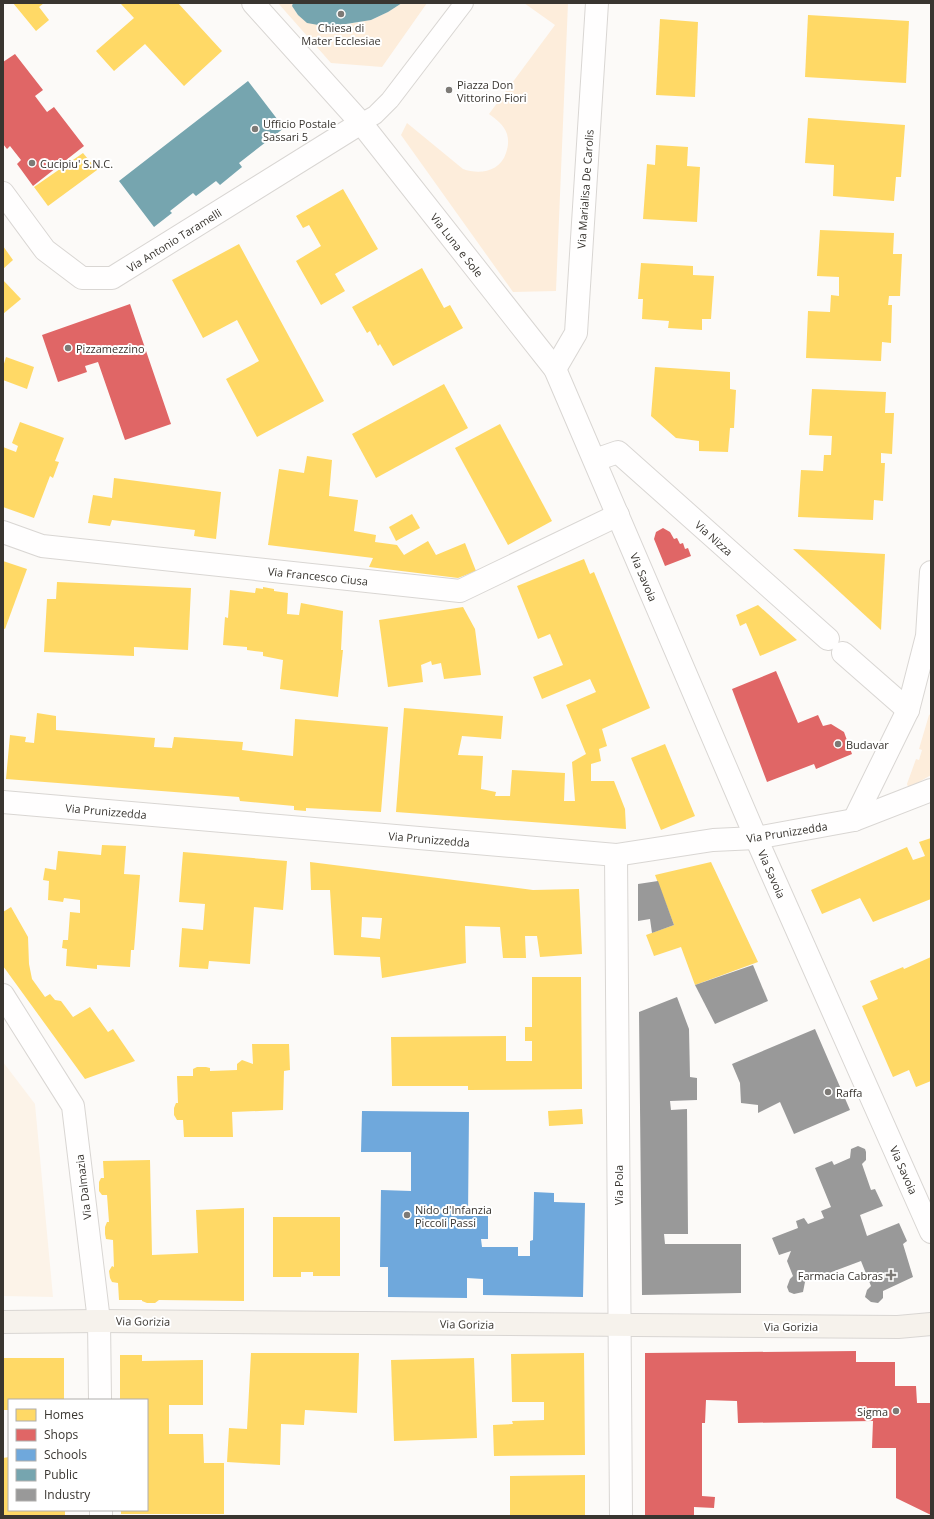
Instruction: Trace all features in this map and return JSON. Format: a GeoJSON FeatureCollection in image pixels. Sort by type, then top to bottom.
{"type":"FeatureCollection","features":[{"type":"Feature","properties":{"kind":"main road","name":"Via Gorizia"},"geometry":{"type":"LineString","coordinates":[[3,1322],[99,1321],[898,1326],[931,1324]]}},
{"type":"Feature","properties":{"kind":"street","name":"Via Luna e Sole"},"geometry":{"type":"LineString","coordinates":[[253,3],[361,123],[555,369],[618,515]]}},
{"type":"Feature","properties":{"kind":"street","name":"Via Marialisa De Carolis"},"geometry":{"type":"LineString","coordinates":[[555,369],[576,334],[597,3]]}},
{"type":"Feature","properties":{"kind":"street","name":"Via Antonio Taramelli"},"geometry":{"type":"LineString","coordinates":[[3,193],[45,250],[82,278],[112,278],[361,123]]}},
{"type":"Feature","properties":{"kind":"street","name":"Via Nizza"},"geometry":{"type":"LineString","coordinates":[[595,460],[618,452],[908,710]]}},
{"type":"Feature","properties":{"kind":"street","name":"Via Francesco Ciusa"},"geometry":{"type":"LineString","coordinates":[[3,532],[42,546],[460,591],[618,515]]}},
{"type":"Feature","properties":{"kind":"street","name":"Via Savoia"},"geometry":{"type":"LineString","coordinates":[[618,515],[756,838],[931,1232]]}},
{"type":"Feature","properties":{"kind":"street"},"geometry":{"type":"LineString","coordinates":[[854,820],[908,710],[929,639],[931,572]]}},
{"type":"Feature","properties":{"kind":"street","name":"Via Prunizzedda"},"geometry":{"type":"LineString","coordinates":[[5,804],[616,855],[713,840],[756,838],[854,820],[931,790]]}},
{"type":"Feature","properties":{"kind":"street","name":"Via Pola"},"geometry":{"type":"LineString","coordinates":[[616,855],[621,1516]]}},
{"type":"Feature","properties":{"kind":"street","name":"Via Dalmazia"},"geometry":{"type":"LineString","coordinates":[[3,995],[73,1106],[99,1321],[100,1399]]}},
{"type":"Feature","properties":{"kind":"lane"},"geometry":{"type":"LineString","coordinates":[[361,123],[375,114],[390,100],[464,3]]}},
{"type":"Feature","properties":{"kind":"shaded area"},"geometry":{"type":"Polygon","coordinates":[[[278,3],[293,3],[292,6],[298,15],[347,24],[371,20],[402,3],[427,3],[382,67],[331,63],[278,3]]]}},
{"type":"Feature","properties":{"kind":"shaded area"},"geometry":{"type":"Polygon","coordinates":[[[524,3],[568,3],[556,291],[513,292],[401,135],[407,123],[463,169],[469,171],[482,172],[494,168],[499,164],[507,151],[508,137],[502,125],[489,114],[555,25],[524,3]]]}},
{"type":"Feature","properties":{"kind":"shaded area"},"geometry":{"type":"Polygon","coordinates":[[[931,714],[931,775],[908,787],[907,784],[916,759],[919,760],[922,750],[919,749],[929,715],[931,714]]]}},
{"type":"Feature","properties":{"kind":"shaded area"},"geometry":{"type":"Polygon","coordinates":[[[3,1062],[35,1104],[53,1297],[3,1296],[3,1062]]]}},
{"type":"Feature","properties":{"kind":"building: Homes"},"geometry":{"type":"Polygon","coordinates":[[[13,3],[44,3],[39,7],[49,20],[36,31],[13,3]]]}},
{"type":"Feature","properties":{"kind":"building: Homes"},"geometry":{"type":"Polygon","coordinates":[[[178,3],[222,51],[184,86],[145,44],[114,71],[96,51],[134,18],[121,4],[178,3]]]}},
{"type":"Feature","properties":{"kind":"building: Homes"},"geometry":{"type":"Polygon","coordinates":[[[808,15],[909,21],[906,83],[805,77],[808,15]]]}},
{"type":"Feature","properties":{"kind":"building: Homes"},"geometry":{"type":"Polygon","coordinates":[[[660,19],[698,22],[695,97],[656,95],[660,19]]]}},
{"type":"Feature","properties":{"kind":"building: Homes"},"geometry":{"type":"Polygon","coordinates":[[[808,118],[905,125],[901,177],[896,177],[894,201],[833,196],[834,165],[805,163],[808,118]]]}},
{"type":"Feature","properties":{"kind":"building: Homes"},"geometry":{"type":"Polygon","coordinates":[[[656,145],[688,147],[687,166],[700,167],[697,222],[643,219],[647,164],[655,165],[656,145]]]}},
{"type":"Feature","properties":{"kind":"building: Homes"},"geometry":{"type":"Polygon","coordinates":[[[83,153],[97,170],[48,206],[34,187],[83,153]]]}},
{"type":"Feature","properties":{"kind":"building: Homes"},"geometry":{"type":"Polygon","coordinates":[[[343,189],[378,249],[335,274],[345,291],[321,305],[296,261],[321,246],[309,225],[303,228],[296,216],[343,189]]]}},
{"type":"Feature","properties":{"kind":"building: Homes"},"geometry":{"type":"Polygon","coordinates":[[[820,230],[894,233],[893,254],[902,254],[900,296],[889,296],[888,305],[892,305],[891,343],[882,342],[881,361],[806,358],[808,311],[830,312],[831,295],[839,296],[839,277],[817,276],[820,230]]]}},
{"type":"Feature","properties":{"kind":"building: Homes"},"geometry":{"type":"Polygon","coordinates":[[[239,244],[324,401],[257,437],[226,379],[259,361],[237,320],[203,338],[172,280],[239,244]]]}},
{"type":"Feature","properties":{"kind":"building: Homes"},"geometry":{"type":"Polygon","coordinates":[[[3,246],[13,260],[3,269],[3,246]]]}},
{"type":"Feature","properties":{"kind":"building: Homes"},"geometry":{"type":"Polygon","coordinates":[[[641,263],[693,266],[693,275],[714,276],[711,319],[702,319],[702,330],[668,328],[669,321],[642,319],[643,299],[638,299],[641,263]]]}},
{"type":"Feature","properties":{"kind":"building: Homes"},"geometry":{"type":"Polygon","coordinates":[[[422,268],[444,308],[450,305],[463,328],[393,366],[380,344],[378,346],[370,331],[367,333],[352,307],[422,268]]]}},
{"type":"Feature","properties":{"kind":"building: Homes"},"geometry":{"type":"Polygon","coordinates":[[[3,280],[21,299],[3,314],[3,280]]]}},
{"type":"Feature","properties":{"kind":"building: Homes"},"geometry":{"type":"Polygon","coordinates":[[[6,357],[34,367],[27,389],[3,380],[3,367],[6,357]]]}},
{"type":"Feature","properties":{"kind":"building: Homes"},"geometry":{"type":"Polygon","coordinates":[[[655,367],[730,372],[730,389],[736,390],[734,428],[730,428],[728,452],[699,451],[699,441],[676,438],[651,416],[655,367]]]}},
{"type":"Feature","properties":{"kind":"building: Homes"},"geometry":{"type":"Polygon","coordinates":[[[444,384],[468,428],[376,478],[352,434],[444,384]]]}},
{"type":"Feature","properties":{"kind":"building: Homes"},"geometry":{"type":"Polygon","coordinates":[[[812,389],[886,392],[885,413],[894,413],[892,454],[881,453],[881,463],[885,463],[883,501],[874,500],[873,520],[798,517],[801,470],[823,471],[824,455],[831,455],[832,436],[809,435],[812,389]]]}},
{"type":"Feature","properties":{"kind":"building: Homes"},"geometry":{"type":"Polygon","coordinates":[[[20,422],[64,438],[55,461],[59,462],[53,478],[50,476],[34,518],[3,507],[3,447],[16,452],[18,446],[12,443],[20,422]]]}},
{"type":"Feature","properties":{"kind":"building: Homes"},"geometry":{"type":"Polygon","coordinates":[[[500,424],[552,521],[508,545],[455,448],[500,424]]]}},
{"type":"Feature","properties":{"kind":"building: Homes"},"geometry":{"type":"Polygon","coordinates":[[[307,456],[332,460],[329,496],[358,500],[354,531],[376,535],[375,542],[397,545],[404,555],[428,541],[436,555],[465,543],[476,571],[458,578],[369,567],[373,558],[268,545],[279,469],[304,473],[307,456]]]}},
{"type":"Feature","properties":{"kind":"building: Homes"},"geometry":{"type":"Polygon","coordinates":[[[114,478],[221,492],[216,539],[194,536],[195,530],[112,520],[110,526],[88,523],[93,495],[112,498],[114,478]]]}},
{"type":"Feature","properties":{"kind":"building: Homes"},"geometry":{"type":"Polygon","coordinates":[[[412,514],[420,528],[396,541],[389,527],[412,514]]]}},
{"type":"Feature","properties":{"kind":"building: Homes"},"geometry":{"type":"Polygon","coordinates":[[[793,549],[885,554],[881,630],[793,549]]]}},
{"type":"Feature","properties":{"kind":"building: Homes"},"geometry":{"type":"Polygon","coordinates":[[[584,559],[590,574],[594,572],[650,708],[602,729],[607,746],[599,749],[601,761],[591,764],[591,781],[614,781],[625,809],[626,829],[396,812],[404,708],[503,716],[501,739],[462,736],[458,755],[483,756],[481,789],[496,792],[495,796],[510,796],[512,770],[565,773],[564,801],[575,801],[572,762],[586,754],[566,705],[596,692],[590,679],[542,699],[533,677],[563,665],[550,634],[538,639],[517,586],[584,559]]]}},
{"type":"Feature","properties":{"kind":"building: Homes"},"geometry":{"type":"Polygon","coordinates":[[[3,561],[27,569],[5,629],[3,628],[3,561]]]}},
{"type":"Feature","properties":{"kind":"building: Homes"},"geometry":{"type":"Polygon","coordinates":[[[57,582],[191,588],[188,650],[134,647],[134,656],[44,652],[47,599],[56,599],[57,582]]]}},
{"type":"Feature","properties":{"kind":"building: Homes"},"geometry":{"type":"Polygon","coordinates":[[[263,587],[274,589],[274,591],[288,593],[287,614],[299,615],[301,603],[343,611],[341,650],[343,650],[338,697],[280,689],[283,660],[263,656],[263,652],[247,650],[247,647],[223,645],[225,617],[228,618],[230,590],[255,593],[256,588],[263,589],[263,587]]]}},
{"type":"Feature","properties":{"kind":"building: Homes"},"geometry":{"type":"Polygon","coordinates":[[[758,605],[797,640],[760,656],[746,623],[740,626],[736,615],[758,605]]]}},
{"type":"Feature","properties":{"kind":"building: Homes"},"geometry":{"type":"Polygon","coordinates":[[[463,607],[475,629],[481,675],[444,679],[441,663],[432,665],[431,661],[421,665],[423,682],[388,687],[379,620],[463,607]]]}},
{"type":"Feature","properties":{"kind":"building: Homes"},"geometry":{"type":"Polygon","coordinates":[[[37,713],[56,716],[56,730],[155,738],[154,747],[172,748],[174,737],[243,742],[242,750],[293,756],[295,719],[388,727],[381,812],[306,808],[306,811],[294,810],[294,806],[240,801],[239,797],[6,779],[10,735],[26,737],[25,742],[34,743],[37,713]]]}},
{"type":"Feature","properties":{"kind":"building: Homes"},"geometry":{"type":"Polygon","coordinates":[[[665,744],[695,816],[661,830],[631,758],[665,744]]]}},
{"type":"Feature","properties":{"kind":"building: Homes"},"geometry":{"type":"Polygon","coordinates":[[[931,838],[931,899],[873,922],[860,898],[822,914],[811,890],[907,847],[913,860],[925,856],[919,842],[931,838]]]}},
{"type":"Feature","properties":{"kind":"building: Homes"},"geometry":{"type":"Polygon","coordinates":[[[102,845],[126,846],[124,874],[140,875],[134,950],[131,950],[130,967],[97,965],[97,969],[66,966],[67,949],[62,948],[63,940],[68,940],[70,912],[80,913],[80,900],[64,898],[63,902],[48,900],[49,881],[43,880],[45,868],[56,870],[58,851],[101,855],[102,845]]]}},
{"type":"Feature","properties":{"kind":"building: Homes"},"geometry":{"type":"Polygon","coordinates":[[[183,852],[287,861],[283,910],[254,907],[250,964],[209,961],[208,969],[179,967],[182,928],[203,930],[205,904],[179,902],[183,852]]]}},
{"type":"Feature","properties":{"kind":"building: Homes"},"geometry":{"type":"Polygon","coordinates":[[[310,862],[533,890],[579,889],[582,954],[540,957],[537,936],[525,936],[526,958],[503,958],[500,927],[465,926],[466,963],[382,978],[380,957],[334,955],[330,890],[311,890],[310,862]],[[362,917],[361,937],[380,939],[382,918],[362,917]]]}},
{"type":"Feature","properties":{"kind":"building: Homes"},"geometry":{"type":"Polygon","coordinates":[[[711,862],[758,962],[695,985],[681,947],[654,956],[646,935],[674,925],[655,875],[711,862]]]}},
{"type":"Feature","properties":{"kind":"building: Homes"},"geometry":{"type":"Polygon","coordinates":[[[11,907],[28,937],[29,964],[32,979],[45,997],[50,994],[55,1000],[61,1001],[73,1017],[90,1007],[108,1032],[113,1029],[135,1061],[85,1079],[3,966],[3,912],[11,907]]]}},
{"type":"Feature","properties":{"kind":"building: Homes"},"geometry":{"type":"Polygon","coordinates":[[[931,957],[931,1081],[916,1087],[909,1070],[893,1077],[862,1006],[878,999],[870,981],[903,967],[904,969],[931,957]]]}},
{"type":"Feature","properties":{"kind":"building: Homes"},"geometry":{"type":"Polygon","coordinates":[[[532,977],[581,977],[582,1089],[468,1090],[468,1086],[392,1086],[391,1037],[506,1036],[506,1061],[532,1061],[532,1041],[525,1041],[525,1027],[532,1027],[532,977]]]}},
{"type":"Feature","properties":{"kind":"building: Homes"},"geometry":{"type":"Polygon","coordinates":[[[252,1044],[289,1044],[290,1070],[284,1071],[283,1110],[232,1112],[233,1137],[184,1137],[183,1120],[177,1120],[174,1115],[174,1108],[176,1103],[178,1103],[177,1076],[193,1076],[193,1069],[197,1067],[210,1068],[210,1071],[237,1070],[237,1064],[242,1060],[253,1064],[252,1044]]]}},
{"type":"Feature","properties":{"kind":"building: Homes"},"geometry":{"type":"Polygon","coordinates":[[[582,1109],[583,1124],[549,1126],[548,1111],[582,1109]]]}},
{"type":"Feature","properties":{"kind":"building: Homes"},"geometry":{"type":"Polygon","coordinates":[[[150,1160],[152,1255],[198,1253],[196,1210],[244,1208],[244,1301],[159,1300],[155,1303],[147,1303],[142,1300],[119,1300],[118,1283],[112,1282],[109,1271],[112,1266],[114,1267],[113,1240],[106,1239],[105,1234],[105,1227],[107,1222],[109,1222],[107,1195],[102,1195],[99,1191],[99,1182],[101,1178],[104,1178],[103,1161],[150,1160]]]}},
{"type":"Feature","properties":{"kind":"building: Homes"},"geometry":{"type":"Polygon","coordinates":[[[273,1217],[340,1217],[340,1276],[313,1276],[313,1272],[301,1272],[301,1277],[273,1277],[273,1217]]]}},
{"type":"Feature","properties":{"kind":"building: Homes"},"geometry":{"type":"Polygon","coordinates":[[[251,1353],[359,1353],[357,1413],[305,1410],[304,1425],[281,1424],[280,1465],[227,1462],[229,1428],[247,1429],[251,1353]]]}},
{"type":"Feature","properties":{"kind":"building: Homes"},"geometry":{"type":"Polygon","coordinates":[[[584,1353],[585,1455],[494,1456],[493,1425],[513,1424],[512,1421],[544,1420],[544,1402],[512,1402],[511,1354],[584,1353]]]}},
{"type":"Feature","properties":{"kind":"building: Homes"},"geometry":{"type":"Polygon","coordinates":[[[120,1355],[142,1355],[142,1361],[203,1360],[203,1405],[169,1405],[169,1434],[203,1434],[204,1463],[224,1463],[224,1514],[121,1514],[121,1511],[148,1511],[148,1399],[120,1399],[120,1355]]]}},
{"type":"Feature","properties":{"kind":"building: Homes"},"geometry":{"type":"Polygon","coordinates":[[[3,1358],[64,1358],[64,1399],[8,1399],[8,1410],[3,1410],[3,1358]]]}},
{"type":"Feature","properties":{"kind":"building: Homes"},"geometry":{"type":"Polygon","coordinates":[[[474,1358],[477,1438],[394,1441],[391,1360],[474,1358]]]}},
{"type":"Feature","properties":{"kind":"building: Homes"},"geometry":{"type":"Polygon","coordinates":[[[8,1457],[8,1511],[65,1511],[65,1516],[3,1516],[3,1458],[8,1457]]]}},
{"type":"Feature","properties":{"kind":"building: Homes"},"geometry":{"type":"Polygon","coordinates":[[[585,1475],[585,1516],[510,1516],[510,1476],[585,1475]]]}},
{"type":"Feature","properties":{"kind":"building: Shops"},"geometry":{"type":"Polygon","coordinates":[[[15,54],[43,90],[35,96],[47,112],[54,107],[84,146],[33,186],[17,164],[21,160],[10,146],[7,149],[3,144],[3,62],[15,54]]]}},
{"type":"Feature","properties":{"kind":"building: Shops"},"geometry":{"type":"Polygon","coordinates":[[[130,304],[171,424],[125,440],[98,362],[85,366],[87,372],[58,382],[42,335],[130,304]]]}},
{"type":"Feature","properties":{"kind":"building: Shops"},"geometry":{"type":"Polygon","coordinates":[[[663,528],[670,532],[674,539],[677,538],[680,544],[683,543],[685,549],[688,548],[691,556],[665,566],[654,539],[656,532],[663,528]]]}},
{"type":"Feature","properties":{"kind":"building: Shops"},"geometry":{"type":"Polygon","coordinates":[[[776,671],[798,723],[818,715],[823,726],[831,724],[844,732],[852,754],[816,769],[814,764],[767,782],[732,689],[776,671]]]}},
{"type":"Feature","properties":{"kind":"building: Shops"},"geometry":{"type":"Polygon","coordinates":[[[856,1351],[856,1362],[895,1362],[895,1386],[916,1386],[917,1403],[931,1403],[931,1515],[896,1498],[896,1448],[872,1448],[873,1421],[738,1423],[737,1401],[706,1400],[705,1423],[702,1423],[702,1496],[715,1497],[714,1508],[694,1507],[694,1516],[645,1516],[645,1353],[856,1351]]]}},
{"type":"Feature","properties":{"kind":"building: Schools"},"geometry":{"type":"Polygon","coordinates":[[[362,1111],[469,1112],[468,1216],[488,1216],[488,1239],[481,1239],[482,1247],[518,1247],[518,1256],[530,1256],[530,1241],[533,1240],[534,1192],[554,1193],[554,1202],[585,1203],[583,1297],[483,1295],[483,1279],[467,1278],[467,1298],[388,1297],[388,1267],[380,1267],[381,1190],[411,1191],[411,1152],[361,1152],[362,1111]]]}},
{"type":"Feature","properties":{"kind":"building: Public","name":"Chiesa di Mater Ecclesiae"},"geometry":{"type":"Polygon","coordinates":[[[293,3],[402,3],[371,20],[324,26],[307,23],[298,15],[292,6],[293,3]]]}},
{"type":"Feature","properties":{"kind":"building: Public"},"geometry":{"type":"Polygon","coordinates":[[[248,81],[284,128],[239,163],[242,167],[220,185],[216,181],[196,196],[193,193],[170,211],[172,213],[154,227],[119,181],[248,81]]]}},
{"type":"Feature","properties":{"kind":"building: Industry"},"geometry":{"type":"Polygon","coordinates":[[[658,881],[674,925],[652,933],[650,919],[638,921],[638,884],[658,881]]]}},
{"type":"Feature","properties":{"kind":"building: Industry"},"geometry":{"type":"Polygon","coordinates":[[[753,965],[768,1001],[715,1024],[695,985],[753,965]]]}},
{"type":"Feature","properties":{"kind":"building: Industry"},"geometry":{"type":"Polygon","coordinates":[[[677,997],[689,1029],[690,1077],[697,1078],[697,1100],[670,1101],[671,1110],[687,1109],[688,1234],[664,1234],[665,1244],[741,1244],[741,1293],[642,1295],[639,1012],[677,997]]]}},
{"type":"Feature","properties":{"kind":"building: Industry"},"geometry":{"type":"Polygon","coordinates":[[[815,1029],[850,1110],[794,1134],[780,1102],[758,1113],[758,1105],[741,1103],[740,1083],[732,1064],[815,1029]]]}},
{"type":"Feature","properties":{"kind":"building: Industry"},"geometry":{"type":"Polygon","coordinates":[[[858,1146],[865,1149],[866,1160],[862,1164],[871,1190],[875,1189],[883,1206],[860,1215],[867,1236],[899,1223],[907,1241],[903,1244],[913,1277],[883,1291],[883,1298],[878,1303],[871,1302],[865,1297],[867,1290],[871,1286],[861,1261],[805,1282],[803,1292],[794,1294],[789,1292],[787,1287],[793,1276],[787,1261],[791,1251],[779,1255],[772,1238],[798,1228],[796,1221],[804,1218],[808,1224],[824,1218],[821,1211],[831,1207],[815,1168],[832,1161],[834,1165],[850,1158],[851,1149],[858,1146]]]}},
{"type":"Feature","properties":{"kind":"place","name":"Chiesa di Mater Ecclesiae"},"geometry":{"type":"Point","coordinates":[341,14]}},
{"type":"Feature","properties":{"kind":"place","name":"Piazza Don Vittorino Fiori"},"geometry":{"type":"Point","coordinates":[449,90]}},
{"type":"Feature","properties":{"kind":"place","name":"Ufficio Postale Sassari 5"},"geometry":{"type":"Point","coordinates":[255,129]}},
{"type":"Feature","properties":{"kind":"place","name":"Cucipiu' S.N.C."},"geometry":{"type":"Point","coordinates":[32,163]}},
{"type":"Feature","properties":{"kind":"place","name":"Pizzamezzino"},"geometry":{"type":"Point","coordinates":[68,348]}},
{"type":"Feature","properties":{"kind":"place","name":"Budavar"},"geometry":{"type":"Point","coordinates":[838,744]}},
{"type":"Feature","properties":{"kind":"place","name":"Raffa"},"geometry":{"type":"Point","coordinates":[828,1092]}},
{"type":"Feature","properties":{"kind":"place","name":"Nido d'Infanzia Piccoli Passi"},"geometry":{"type":"Point","coordinates":[407,1215]}},
{"type":"Feature","properties":{"kind":"place","name":"Farmacia Cabras"},"geometry":{"type":"Point","coordinates":[891,1275]}},
{"type":"Feature","properties":{"kind":"place","name":"Sigma"},"geometry":{"type":"Point","coordinates":[896,1411]}}]}
